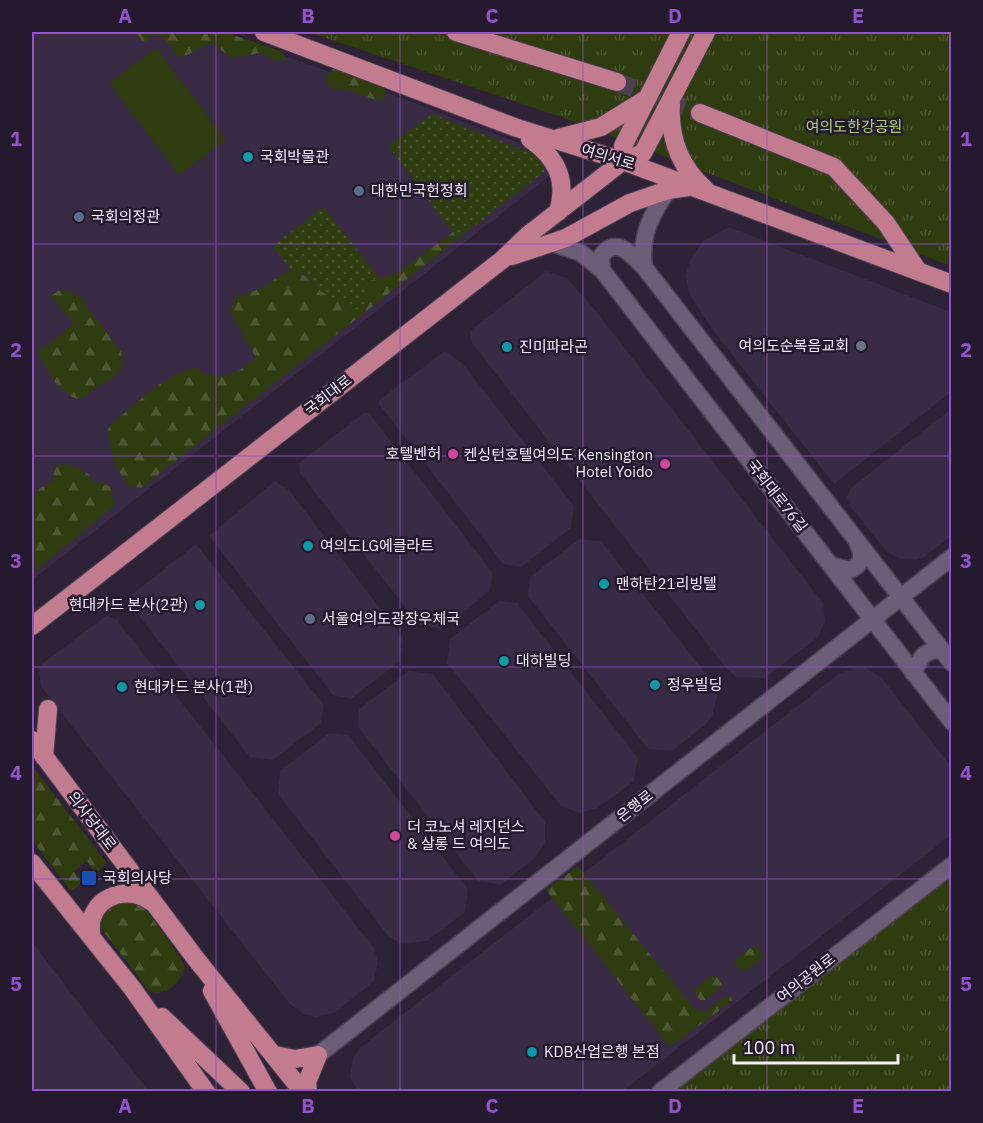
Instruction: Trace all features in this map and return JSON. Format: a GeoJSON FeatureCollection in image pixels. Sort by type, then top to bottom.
{"type":"FeatureCollection","features":[{"type":"Feature","properties":{"kind":"main road","name":"여의서로"},"geometry":{"type":"LineString","coordinates":[[264,32],[514,127],[623,161],[951,284]]}},
{"type":"Feature","properties":{"kind":"main road"},"geometry":{"type":"LineString","coordinates":[[456,32],[617,82]]}},
{"type":"Feature","properties":{"kind":"main road"},"geometry":{"type":"LineString","coordinates":[[623,161],[624,146],[681,32]]}},
{"type":"Feature","properties":{"kind":"main road","name":"국회대로"},"geometry":{"type":"LineString","coordinates":[[32,626],[502,260],[623,161],[643,153],[706,32]]}},
{"type":"Feature","properties":{"kind":"main road"},"geometry":{"type":"LineString","coordinates":[[550,140],[601,127],[648,98]]}},
{"type":"Feature","properties":{"kind":"main road"},"geometry":{"type":"LineString","coordinates":[[672,98],[671,126],[677,152],[690,175],[711,194]]}},
{"type":"Feature","properties":{"kind":"main road"},"geometry":{"type":"LineString","coordinates":[[700,113],[834,167],[886,223],[918,271]]}},
{"type":"Feature","properties":{"kind":"main road"},"geometry":{"type":"LineString","coordinates":[[514,127],[543,148],[557,163],[562,190],[558,212]]}},
{"type":"Feature","properties":{"kind":"main road"},"geometry":{"type":"LineString","coordinates":[[502,260],[552,243],[630,203],[668,190],[691,186]]}},
{"type":"Feature","properties":{"kind":"main road"},"geometry":{"type":"LineString","coordinates":[[44,757],[48,710]]}},
{"type":"Feature","properties":{"kind":"main road","name":"의사당대로"},"geometry":{"type":"LineString","coordinates":[[32,740],[195,959],[303,1092]]}},
{"type":"Feature","properties":{"kind":"main road"},"geometry":{"type":"LineString","coordinates":[[32,863],[132,988],[206,1092]]}},
{"type":"Feature","properties":{"kind":"main road"},"geometry":{"type":"LineString","coordinates":[[91,937],[92,919],[97,910],[118,894],[130,892],[142,895],[154,904]]}},
{"type":"Feature","properties":{"kind":"main road","name":"의사당대로"},"geometry":{"type":"LineString","coordinates":[[195,959],[268,1092]]}},
{"type":"Feature","properties":{"kind":"main road"},"geometry":{"type":"LineString","coordinates":[[132,988],[241,1092]]}},
{"type":"Feature","properties":{"kind":"main road"},"geometry":{"type":"LineString","coordinates":[[275,1055],[295,1059],[318,1055]]}},
{"type":"Feature","properties":{"kind":"main road"},"geometry":{"type":"LineString","coordinates":[[309,1092],[307,1082],[318,1055]]}},
{"type":"Feature","properties":{"kind":"street"},"geometry":{"type":"LineString","coordinates":[[644,267],[644,233],[650,218],[668,190]]}},
{"type":"Feature","properties":{"kind":"street","name":"국회대로76길"},"geometry":{"type":"LineString","coordinates":[[552,243],[581,253],[602,270],[951,722]]}},
{"type":"Feature","properties":{"kind":"street"},"geometry":{"type":"LineString","coordinates":[[602,270],[601,256],[608,248],[615,246],[629,251],[644,267],[946,657]]}},
{"type":"Feature","properties":{"kind":"street"},"geometry":{"type":"LineString","coordinates":[[830,565],[850,570],[857,567],[861,561],[862,552],[856,540]]}},
{"type":"Feature","properties":{"kind":"street","name":"은행로"},"geometry":{"type":"LineString","coordinates":[[318,1055],[951,556]]}},
{"type":"Feature","properties":{"kind":"street"},"geometry":{"type":"LineString","coordinates":[[913,673],[923,655],[933,650],[946,657]]}},
{"type":"Feature","properties":{"kind":"street","name":"여의공원로"},"geometry":{"type":"LineString","coordinates":[[660,1092],[951,865]]}},
{"type":"Feature","properties":{"kind":"shaded area"},"geometry":{"type":"Polygon","coordinates":[[[32,32],[217,32],[378,89],[545,153],[552,171],[547,178],[32,580],[32,32]]]}},
{"type":"Feature","properties":{"kind":"shaded area"},"geometry":{"type":"Polygon","coordinates":[[[729,227],[951,312],[951,392],[834,484],[711,328],[690,295],[685,276],[691,258],[703,241],[729,227]]]}},
{"type":"Feature","properties":{"kind":"shaded area"},"geometry":{"type":"Polygon","coordinates":[[[546,271],[567,278],[595,310],[823,603],[825,621],[818,637],[765,678],[736,677],[726,668],[472,343],[470,331],[546,271]]]}},
{"type":"Feature","properties":{"kind":"shaded area"},"geometry":{"type":"Polygon","coordinates":[[[445,351],[462,363],[574,506],[571,528],[521,567],[503,564],[379,404],[379,400],[445,351]]]}},
{"type":"Feature","properties":{"kind":"shaded area"},"geometry":{"type":"Polygon","coordinates":[[[951,409],[951,536],[924,557],[916,560],[901,559],[887,552],[849,505],[847,496],[852,487],[951,409]]]}},
{"type":"Feature","properties":{"kind":"shaded area"},"geometry":{"type":"Polygon","coordinates":[[[364,413],[369,413],[493,573],[490,591],[441,629],[419,625],[300,473],[299,463],[364,413]]]}},
{"type":"Feature","properties":{"kind":"shaded area"},"geometry":{"type":"Polygon","coordinates":[[[275,481],[289,490],[403,638],[400,661],[351,699],[333,695],[209,536],[275,481]]]}},
{"type":"Feature","properties":{"kind":"shaded area"},"geometry":{"type":"Polygon","coordinates":[[[579,539],[601,541],[714,684],[717,695],[713,715],[706,724],[672,751],[648,749],[528,596],[530,577],[579,539]]]}},
{"type":"Feature","properties":{"kind":"shaded area"},"geometry":{"type":"Polygon","coordinates":[[[196,544],[324,705],[321,723],[273,760],[250,757],[132,607],[130,596],[196,544]]]}},
{"type":"Feature","properties":{"kind":"shaded area"},"geometry":{"type":"Polygon","coordinates":[[[499,601],[517,603],[638,758],[634,781],[598,808],[579,813],[561,806],[447,663],[450,639],[499,601]]]}},
{"type":"Feature","properties":{"kind":"shaded area"},"geometry":{"type":"Polygon","coordinates":[[[107,615],[117,620],[374,948],[378,963],[374,980],[335,1012],[317,1017],[303,1014],[289,1003],[42,688],[38,667],[107,615]]]}},
{"type":"Feature","properties":{"kind":"shaded area"},"geometry":{"type":"Polygon","coordinates":[[[856,668],[866,668],[881,677],[951,766],[951,835],[623,1091],[358,1092],[350,1077],[353,1058],[361,1047],[823,686],[840,673],[856,668]]]}},
{"type":"Feature","properties":{"kind":"shaded area"},"geometry":{"type":"Polygon","coordinates":[[[409,671],[433,674],[545,822],[545,842],[537,856],[501,885],[478,881],[358,727],[359,709],[409,671]]]}},
{"type":"Feature","properties":{"kind":"shaded area"},"geometry":{"type":"Polygon","coordinates":[[[329,733],[348,735],[468,889],[465,912],[427,941],[402,944],[388,936],[278,794],[280,771],[329,733]]]}},
{"type":"Feature","properties":{"kind":"shaded area"},"geometry":{"type":"Polygon","coordinates":[[[32,942],[98,1028],[149,1091],[32,1091],[32,942]]]}},
{"type":"Feature","properties":{"kind":"green space"},"geometry":{"type":"Polygon","coordinates":[[[136,32],[225,32],[283,52],[285,60],[281,62],[260,53],[232,58],[213,44],[178,56],[162,38],[153,35],[147,41],[142,41],[136,32]]]}},
{"type":"Feature","properties":{"kind":"green space","name":"여의도한강공원"},"geometry":{"type":"Polygon","coordinates":[[[308,32],[951,32],[951,266],[561,117],[308,32]]]}},
{"type":"Feature","properties":{"kind":"green space"},"geometry":{"type":"Polygon","coordinates":[[[156,48],[226,140],[179,175],[109,83],[156,48]]]}},
{"type":"Feature","properties":{"kind":"green space"},"geometry":{"type":"Polygon","coordinates":[[[333,69],[355,72],[368,77],[385,90],[384,101],[351,91],[332,90],[326,82],[326,75],[333,69]]]}},
{"type":"Feature","properties":{"kind":"green space"},"geometry":{"type":"Polygon","coordinates":[[[433,114],[541,157],[545,165],[544,172],[458,239],[388,146],[433,114]]]}},
{"type":"Feature","properties":{"kind":"green space"},"geometry":{"type":"Polygon","coordinates":[[[323,207],[379,277],[369,281],[366,292],[369,301],[364,307],[351,311],[317,289],[305,274],[291,269],[273,246],[323,207]]]}},
{"type":"Feature","properties":{"kind":"green space"},"geometry":{"type":"Polygon","coordinates":[[[453,232],[458,239],[141,488],[128,486],[113,458],[108,428],[162,383],[187,370],[198,368],[202,373],[231,374],[256,358],[230,312],[235,297],[260,289],[291,269],[304,275],[322,292],[344,303],[351,311],[364,307],[369,301],[366,292],[369,281],[397,273],[453,232]]]}},
{"type":"Feature","properties":{"kind":"green space"},"geometry":{"type":"Polygon","coordinates":[[[58,291],[69,291],[79,296],[121,352],[123,365],[118,373],[81,399],[74,398],[55,382],[38,352],[74,324],[51,296],[58,291]]]}},
{"type":"Feature","properties":{"kind":"green space"},"geometry":{"type":"Polygon","coordinates":[[[67,464],[87,472],[92,481],[110,486],[115,505],[32,574],[34,498],[40,488],[52,482],[55,466],[67,464]]]}},
{"type":"Feature","properties":{"kind":"green space"},"geometry":{"type":"Polygon","coordinates":[[[32,766],[107,863],[96,873],[87,861],[74,871],[83,883],[71,891],[32,840],[32,766]]]}},
{"type":"Feature","properties":{"kind":"green space"},"geometry":{"type":"Polygon","coordinates":[[[578,866],[695,1009],[705,1012],[727,995],[731,996],[732,1001],[670,1047],[546,890],[578,866]]]}},
{"type":"Feature","properties":{"kind":"green space"},"geometry":{"type":"Polygon","coordinates":[[[951,876],[951,1091],[676,1091],[951,876]]]}},
{"type":"Feature","properties":{"kind":"green space"},"geometry":{"type":"Polygon","coordinates":[[[124,897],[144,906],[185,965],[178,982],[168,990],[155,993],[149,991],[100,927],[98,921],[103,910],[124,897]]]}},
{"type":"Feature","properties":{"kind":"green space"},"geometry":{"type":"Polygon","coordinates":[[[755,945],[763,955],[762,958],[746,971],[741,971],[734,961],[755,945]]]}},
{"type":"Feature","properties":{"kind":"green space"},"geometry":{"type":"Polygon","coordinates":[[[715,974],[722,985],[721,988],[705,1000],[700,1000],[693,990],[715,974]]]}},
{"type":"Feature","properties":{"kind":"tunnel"},"geometry":{"type":"LineString","coordinates":[[617,82],[700,113]]}},
{"type":"Feature","properties":{"kind":"place","name":"국회박물관"},"geometry":{"type":"Point","coordinates":[248,157]}},
{"type":"Feature","properties":{"kind":"place","name":"대한민국헌정회"},"geometry":{"type":"Point","coordinates":[359,191]}},
{"type":"Feature","properties":{"kind":"place","name":"국회의정관"},"geometry":{"type":"Point","coordinates":[79,217]}},
{"type":"Feature","properties":{"kind":"place","name":"여의도순복음교회"},"geometry":{"type":"Point","coordinates":[861,346]}},
{"type":"Feature","properties":{"kind":"place","name":"진미파라곤"},"geometry":{"type":"Point","coordinates":[507,347]}},
{"type":"Feature","properties":{"kind":"place","name":"호텔벤허"},"geometry":{"type":"Point","coordinates":[453,454]}},
{"type":"Feature","properties":{"kind":"place","name":"켄싱턴호텔여의도 Kensington Hotel Yoido"},"geometry":{"type":"Point","coordinates":[665,464]}},
{"type":"Feature","properties":{"kind":"place","name":"여의도LG에클라트"},"geometry":{"type":"Point","coordinates":[308,546]}},
{"type":"Feature","properties":{"kind":"place","name":"맨하탄21리빙텔"},"geometry":{"type":"Point","coordinates":[604,584]}},
{"type":"Feature","properties":{"kind":"place","name":"현대카드 본사(2관)"},"geometry":{"type":"Point","coordinates":[200,605]}},
{"type":"Feature","properties":{"kind":"place","name":"서울여의도광장우체국"},"geometry":{"type":"Point","coordinates":[310,619]}},
{"type":"Feature","properties":{"kind":"place","name":"대하빌딩"},"geometry":{"type":"Point","coordinates":[504,661]}},
{"type":"Feature","properties":{"kind":"place","name":"정우빌딩"},"geometry":{"type":"Point","coordinates":[655,685]}},
{"type":"Feature","properties":{"kind":"place","name":"현대카드 본사(1관)"},"geometry":{"type":"Point","coordinates":[122,687]}},
{"type":"Feature","properties":{"kind":"place","name":"더 코노셔 레지던스 & 살롱 드 여의도"},"geometry":{"type":"Point","coordinates":[395,836]}},
{"type":"Feature","properties":{"kind":"place","name":"국회의사당"},"geometry":{"type":"Point","coordinates":[89,878]}},
{"type":"Feature","properties":{"kind":"place","name":"KDB산업은행 본점"},"geometry":{"type":"Point","coordinates":[532,1052]}}]}
